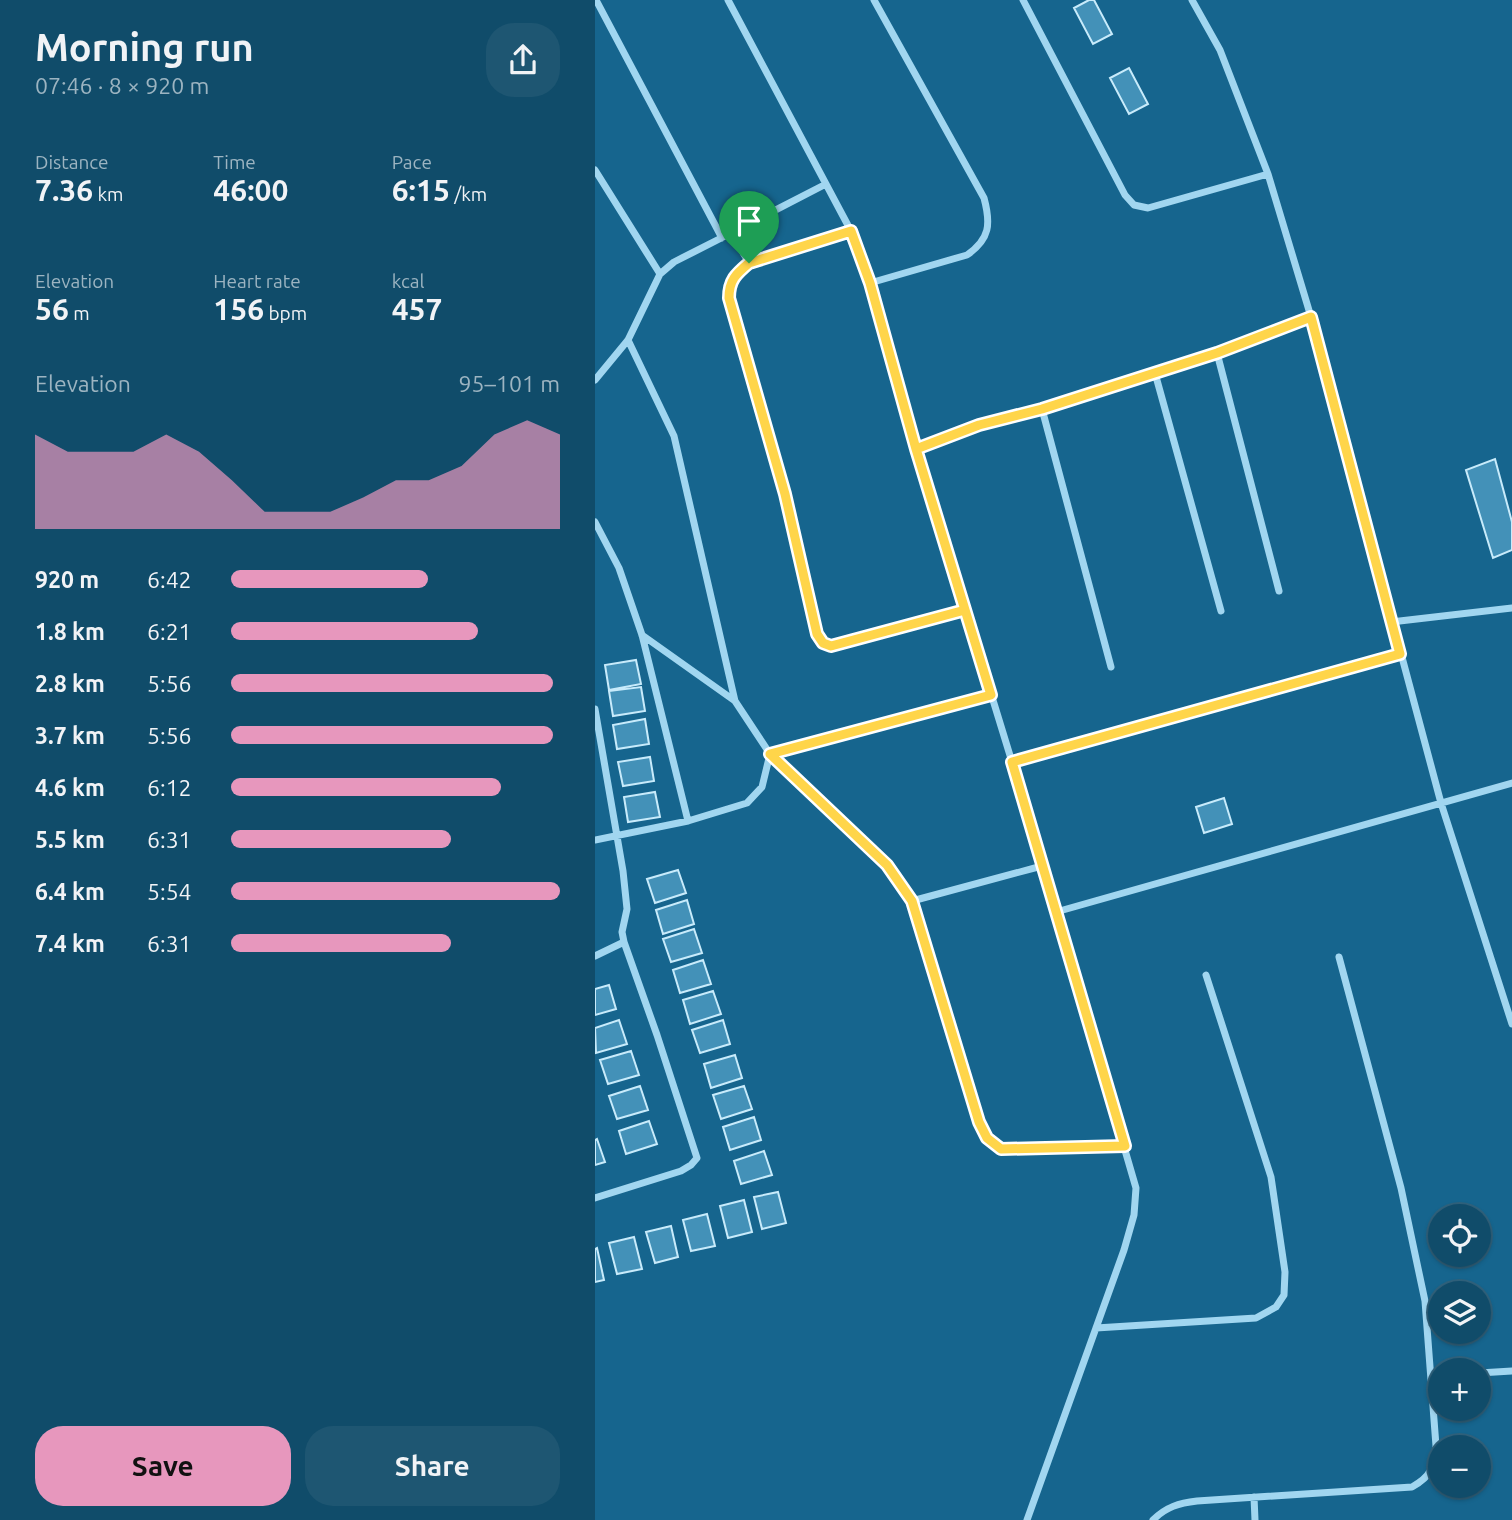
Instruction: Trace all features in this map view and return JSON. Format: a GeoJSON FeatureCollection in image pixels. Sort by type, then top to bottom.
{"type":"FeatureCollection","features":[{"type":"Feature","properties":{"kind":"street"},"geometry":{"type":"LineString","coordinates":[[596,0],[722,238]]}},
{"type":"Feature","properties":{"kind":"street"},"geometry":{"type":"LineString","coordinates":[[728,0],[851,231],[870,283],[916,449],[1012,762],[1136,1188],[1134,1214],[1124,1251],[1027,1520]]}},
{"type":"Feature","properties":{"kind":"street"},"geometry":{"type":"LineString","coordinates":[[870,283],[967,255],[978,247],[986,236],[989,216],[984,198],[874,0]]}},
{"type":"Feature","properties":{"kind":"street"},"geometry":{"type":"LineString","coordinates":[[1023,0],[1125,195],[1134,205],[1148,208],[1268,174]]}},
{"type":"Feature","properties":{"kind":"street"},"geometry":{"type":"LineString","coordinates":[[1192,0],[1220,50],[1268,174],[1311,317],[1441,803],[1512,1024]]}},
{"type":"Feature","properties":{"kind":"street"},"geometry":{"type":"LineString","coordinates":[[595,170],[660,274]]}},
{"type":"Feature","properties":{"kind":"street"},"geometry":{"type":"LineString","coordinates":[[595,380],[628,340],[660,274],[674,262],[826,184]]}},
{"type":"Feature","properties":{"kind":"street"},"geometry":{"type":"LineString","coordinates":[[735,231],[738,244],[749,263]]}},
{"type":"Feature","properties":{"kind":"street"},"geometry":{"type":"LineString","coordinates":[[851,231],[749,263],[734,275],[729,286],[729,298],[785,494],[817,634],[823,643],[831,646],[965,610]]}},
{"type":"Feature","properties":{"kind":"street"},"geometry":{"type":"LineString","coordinates":[[916,449],[979,425],[1042,409],[1217,353],[1311,317]]}},
{"type":"Feature","properties":{"kind":"street"},"geometry":{"type":"LineString","coordinates":[[628,340],[674,436],[735,702]]}},
{"type":"Feature","properties":{"kind":"street"},"geometry":{"type":"LineString","coordinates":[[1217,353],[1279,591]]}},
{"type":"Feature","properties":{"kind":"street"},"geometry":{"type":"LineString","coordinates":[[1155,373],[1221,611]]}},
{"type":"Feature","properties":{"kind":"street"},"geometry":{"type":"LineString","coordinates":[[1042,409],[1111,667]]}},
{"type":"Feature","properties":{"kind":"street"},"geometry":{"type":"LineString","coordinates":[[595,522],[619,568],[642,635],[688,821]]}},
{"type":"Feature","properties":{"kind":"street"},"geometry":{"type":"LineString","coordinates":[[1391,622],[1512,608]]}},
{"type":"Feature","properties":{"kind":"street"},"geometry":{"type":"LineString","coordinates":[[642,635],[735,702],[770,754],[887,865],[912,901],[979,1122],[987,1138],[1001,1149],[1125,1146]]}},
{"type":"Feature","properties":{"kind":"street"},"geometry":{"type":"LineString","coordinates":[[1012,762],[1400,654]]}},
{"type":"Feature","properties":{"kind":"street"},"geometry":{"type":"LineString","coordinates":[[770,754],[991,695]]}},
{"type":"Feature","properties":{"kind":"street"},"geometry":{"type":"LineString","coordinates":[[595,709],[627,909],[622,932],[624,942],[697,1158],[681,1171],[595,1198]]}},
{"type":"Feature","properties":{"kind":"street"},"geometry":{"type":"LineString","coordinates":[[595,841],[688,821],[747,803],[762,787],[770,754]]}},
{"type":"Feature","properties":{"kind":"street"},"geometry":{"type":"LineString","coordinates":[[1056,912],[1512,783]]}},
{"type":"Feature","properties":{"kind":"street"},"geometry":{"type":"LineString","coordinates":[[912,901],[1042,866]]}},
{"type":"Feature","properties":{"kind":"street"},"geometry":{"type":"LineString","coordinates":[[595,956],[624,942]]}},
{"type":"Feature","properties":{"kind":"street"},"geometry":{"type":"LineString","coordinates":[[1339,957],[1403,1201],[1425,1301],[1429,1358]]}},
{"type":"Feature","properties":{"kind":"street"},"geometry":{"type":"LineString","coordinates":[[1096,1328],[1257,1318],[1276,1307],[1284,1295],[1285,1272],[1271,1177],[1206,975]]}},
{"type":"Feature","properties":{"kind":"street"},"geometry":{"type":"LineString","coordinates":[[1491,1372],[1512,1371]]}},
{"type":"Feature","properties":{"kind":"street"},"geometry":{"type":"LineString","coordinates":[[1153,1520],[1177,1504],[1412,1487],[1427,1478],[1434,1463],[1434,1421]]}},
{"type":"Feature","properties":{"kind":"street"},"geometry":{"type":"LineString","coordinates":[[1254,1497],[1255,1520]]}},
{"type":"Feature","properties":{"kind":"building"},"geometry":{"type":"Polygon","coordinates":[[[1094,0],[1112,34],[1093,44],[1074,8],[1094,0]]]}},
{"type":"Feature","properties":{"kind":"building"},"geometry":{"type":"Polygon","coordinates":[[[1129,68],[1148,104],[1129,114],[1110,78],[1129,68]]]}},
{"type":"Feature","properties":{"kind":"building"},"geometry":{"type":"Polygon","coordinates":[[[1495,459],[1512,522],[1512,550],[1493,558],[1466,470],[1495,459]]]}},
{"type":"Feature","properties":{"kind":"building"},"geometry":{"type":"Polygon","coordinates":[[[636,660],[641,684],[609,690],[605,665],[636,660]]]}},
{"type":"Feature","properties":{"kind":"building"},"geometry":{"type":"Polygon","coordinates":[[[641,687],[645,711],[613,716],[609,691],[641,687]]]}},
{"type":"Feature","properties":{"kind":"building"},"geometry":{"type":"Polygon","coordinates":[[[645,719],[649,744],[617,749],[613,725],[645,719]]]}},
{"type":"Feature","properties":{"kind":"building"},"geometry":{"type":"Polygon","coordinates":[[[650,757],[654,781],[623,786],[618,762],[650,757]]]}},
{"type":"Feature","properties":{"kind":"building"},"geometry":{"type":"Polygon","coordinates":[[[655,792],[660,817],[628,822],[624,797],[655,792]]]}},
{"type":"Feature","properties":{"kind":"building"},"geometry":{"type":"Polygon","coordinates":[[[1224,798],[1232,824],[1204,833],[1196,807],[1224,798]]]}},
{"type":"Feature","properties":{"kind":"building"},"geometry":{"type":"Polygon","coordinates":[[[678,870],[686,893],[655,903],[647,879],[678,870]]]}},
{"type":"Feature","properties":{"kind":"building"},"geometry":{"type":"Polygon","coordinates":[[[687,900],[694,924],[663,934],[656,910],[687,900]]]}},
{"type":"Feature","properties":{"kind":"building"},"geometry":{"type":"Polygon","coordinates":[[[694,929],[702,953],[671,962],[663,939],[694,929]]]}},
{"type":"Feature","properties":{"kind":"building"},"geometry":{"type":"Polygon","coordinates":[[[703,960],[711,984],[680,993],[673,970],[703,960]]]}},
{"type":"Feature","properties":{"kind":"building"},"geometry":{"type":"Polygon","coordinates":[[[609,985],[616,1009],[595,1015],[595,989],[609,985]]]}},
{"type":"Feature","properties":{"kind":"building"},"geometry":{"type":"Polygon","coordinates":[[[713,991],[721,1014],[690,1024],[683,1000],[713,991]]]}},
{"type":"Feature","properties":{"kind":"building"},"geometry":{"type":"Polygon","coordinates":[[[619,1020],[627,1044],[596,1053],[595,1028],[619,1020]]]}},
{"type":"Feature","properties":{"kind":"building"},"geometry":{"type":"Polygon","coordinates":[[[723,1020],[730,1044],[700,1053],[692,1030],[723,1020]]]}},
{"type":"Feature","properties":{"kind":"building"},"geometry":{"type":"Polygon","coordinates":[[[631,1051],[639,1075],[608,1084],[600,1060],[631,1051]]]}},
{"type":"Feature","properties":{"kind":"building"},"geometry":{"type":"Polygon","coordinates":[[[735,1055],[742,1078],[711,1088],[704,1064],[735,1055]]]}},
{"type":"Feature","properties":{"kind":"building"},"geometry":{"type":"Polygon","coordinates":[[[640,1086],[648,1110],[617,1119],[609,1096],[640,1086]]]}},
{"type":"Feature","properties":{"kind":"building"},"geometry":{"type":"Polygon","coordinates":[[[744,1086],[752,1109],[721,1119],[713,1095],[744,1086]]]}},
{"type":"Feature","properties":{"kind":"building"},"geometry":{"type":"Polygon","coordinates":[[[754,1117],[761,1140],[730,1150],[723,1127],[754,1117]]]}},
{"type":"Feature","properties":{"kind":"building"},"geometry":{"type":"Polygon","coordinates":[[[649,1121],[657,1144],[626,1154],[619,1131],[649,1121]]]}},
{"type":"Feature","properties":{"kind":"building"},"geometry":{"type":"Polygon","coordinates":[[[597,1139],[605,1162],[595,1165],[595,1140],[597,1139]]]}},
{"type":"Feature","properties":{"kind":"building"},"geometry":{"type":"Polygon","coordinates":[[[764,1151],[772,1175],[741,1184],[734,1161],[764,1151]]]}},
{"type":"Feature","properties":{"kind":"building"},"geometry":{"type":"Polygon","coordinates":[[[778,1192],[786,1223],[762,1229],[754,1197],[778,1192]]]}},
{"type":"Feature","properties":{"kind":"building"},"geometry":{"type":"Polygon","coordinates":[[[744,1200],[752,1232],[728,1238],[720,1206],[744,1200]]]}},
{"type":"Feature","properties":{"kind":"building"},"geometry":{"type":"Polygon","coordinates":[[[707,1214],[715,1246],[691,1251],[683,1220],[707,1214]]]}},
{"type":"Feature","properties":{"kind":"building"},"geometry":{"type":"Polygon","coordinates":[[[671,1226],[678,1257],[655,1263],[646,1232],[671,1226]]]}},
{"type":"Feature","properties":{"kind":"building"},"geometry":{"type":"Polygon","coordinates":[[[634,1237],[642,1269],[617,1274],[609,1243],[634,1237]]]}},
{"type":"Feature","properties":{"kind":"building"},"geometry":{"type":"Polygon","coordinates":[[[597,1248],[604,1280],[595,1282],[595,1249],[597,1248]]]}},
{"type":"Feature","properties":{"kind":"route"},"geometry":{"type":"LineString","coordinates":[[749,263],[734,275],[729,286],[729,298],[785,494],[817,634],[823,643],[831,646],[965,610],[916,449],[979,425],[1042,409],[1217,353],[1311,317],[1400,654],[1012,762],[1125,1146],[1001,1149],[987,1138],[979,1122],[912,901],[887,865],[770,754],[991,695],[916,449],[870,283],[851,231],[749,263]]}}]}
